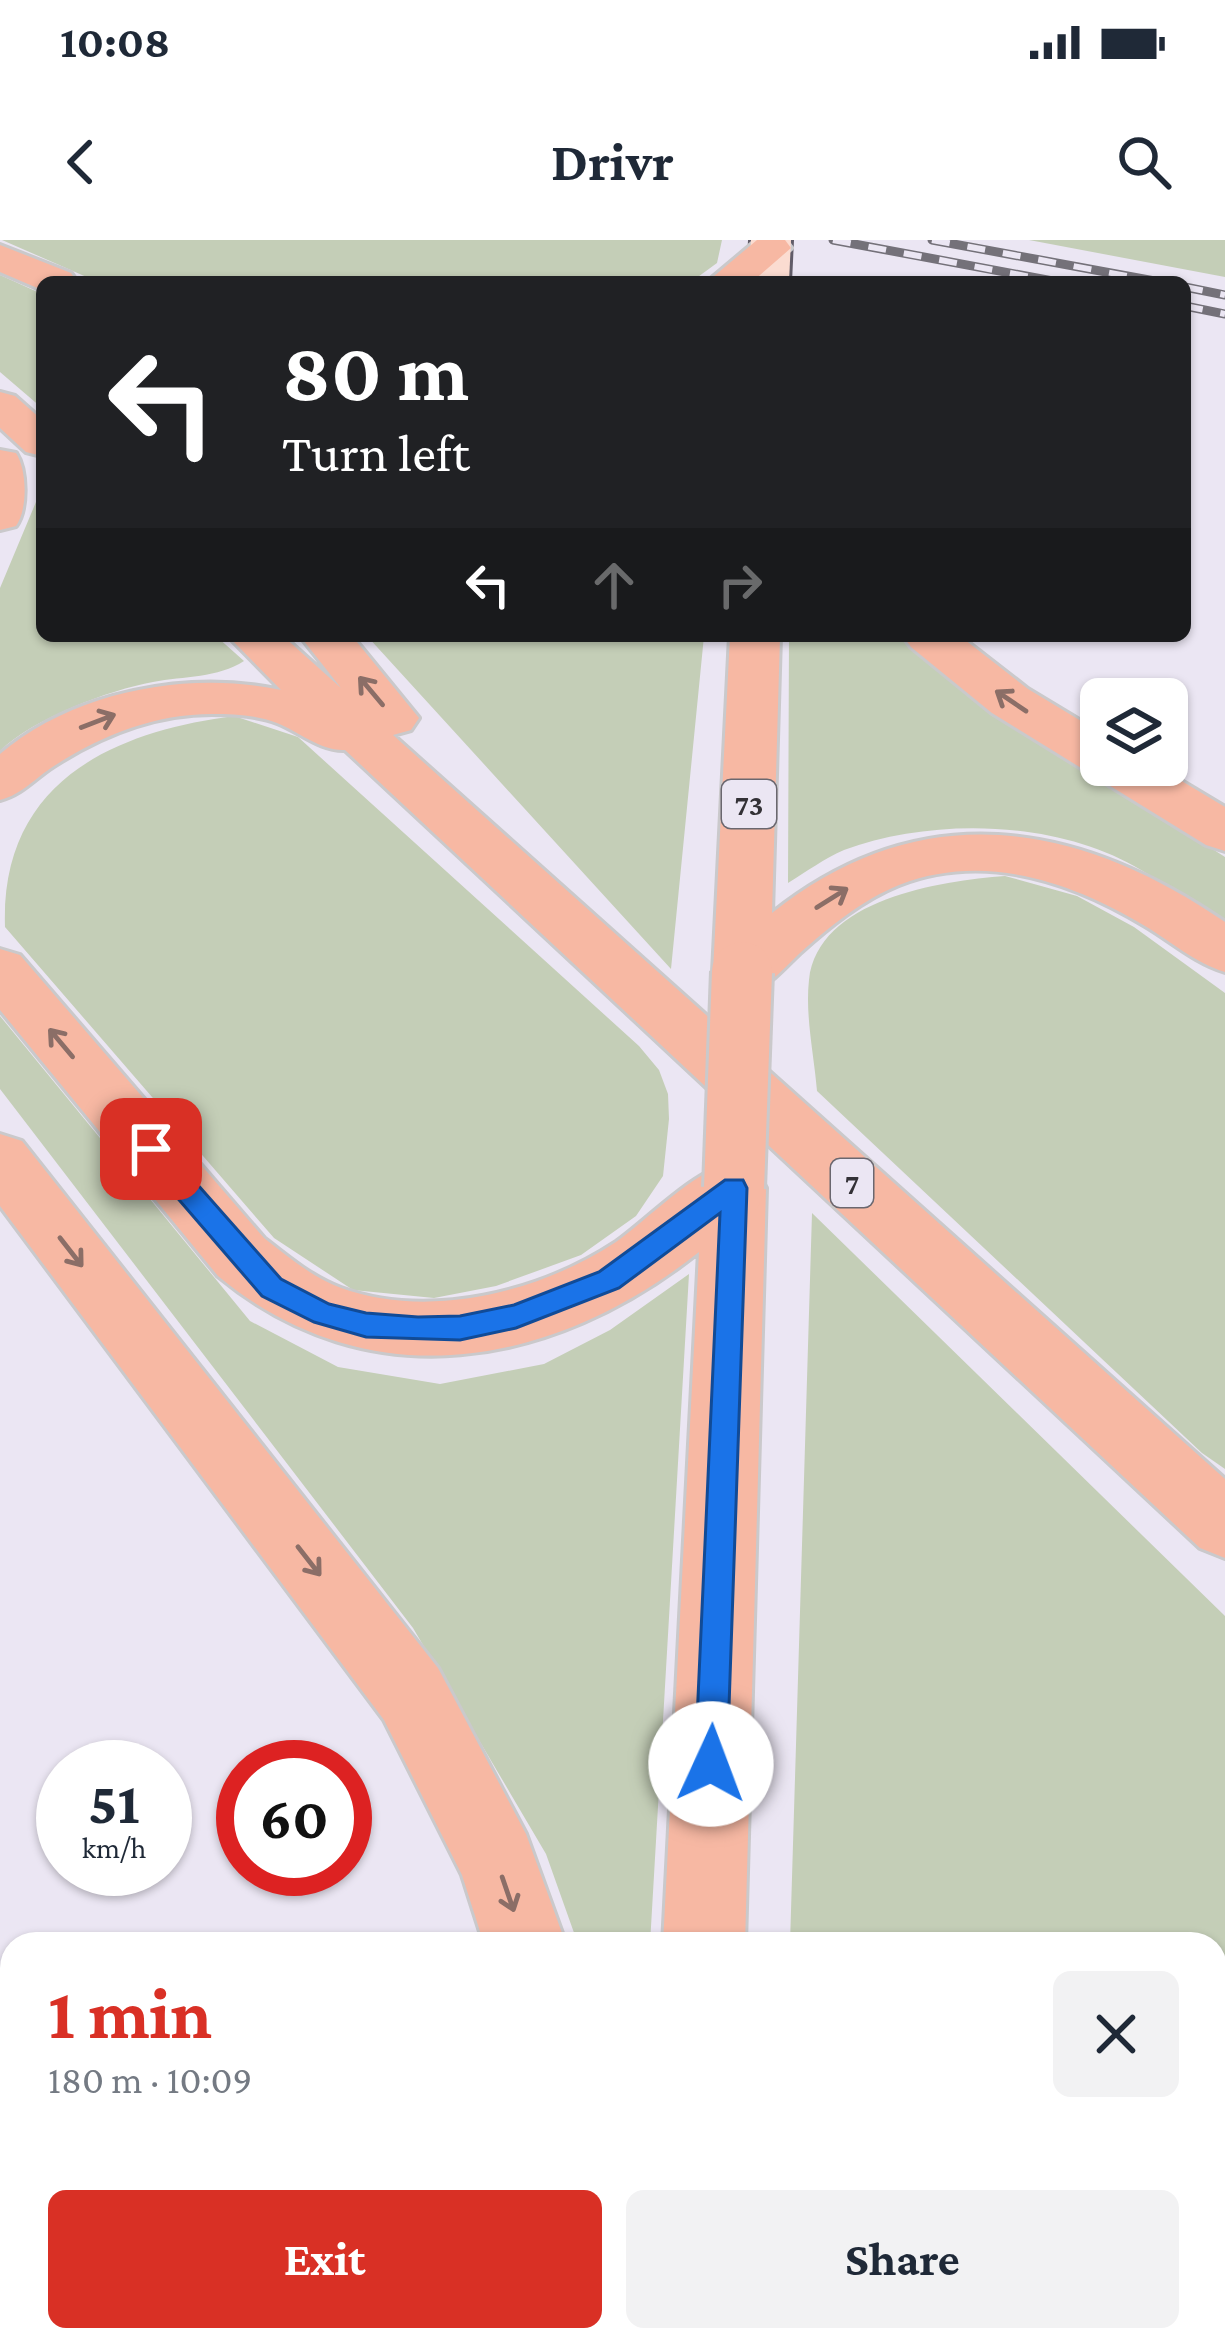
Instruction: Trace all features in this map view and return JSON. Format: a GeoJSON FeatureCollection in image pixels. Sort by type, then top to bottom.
{"type":"FeatureCollection","features":[{"type":"Feature","properties":{"kind":"main road"},"geometry":{"type":"LineString","coordinates":[[737,276],[770,256]]}},
{"type":"Feature","properties":{"kind":"main road"},"geometry":{"type":"LineString","coordinates":[[0,257],[43,276]]}},
{"type":"Feature","properties":{"kind":"main road"},"geometry":{"type":"LineString","coordinates":[[0,405],[36,438]]}},
{"type":"Feature","properties":{"kind":"main road"},"geometry":{"type":"LineString","coordinates":[[0,463],[0,516]]}},
{"type":"Feature","properties":{"kind":"main road","name":"7"},"geometry":{"type":"LineString","coordinates":[[260,642],[1225,1525]]}},
{"type":"Feature","properties":{"kind":"main road"},"geometry":{"type":"LineString","coordinates":[[330,642],[553,910]]}},
{"type":"Feature","properties":{"kind":"main road","name":"73"},"geometry":{"type":"LineString","coordinates":[[704,1932],[755,642]]}},
{"type":"Feature","properties":{"kind":"main road"},"geometry":{"type":"LineString","coordinates":[[936,642],[1010,701],[1080,744]]}},
{"type":"Feature","properties":{"kind":"main road"},"geometry":{"type":"LineString","coordinates":[[0,782],[51,742],[86,725],[121,712],[201,699],[279,705],[350,739],[413,782]]}},
{"type":"Feature","properties":{"kind":"main road"},"geometry":{"type":"LineString","coordinates":[[1149,786],[1225,832]]}},
{"type":"Feature","properties":{"kind":"main road"},"geometry":{"type":"LineString","coordinates":[[742,972],[806,915],[879,871],[922,858],[971,852],[1079,867],[1178,916],[1225,951]]}},
{"type":"Feature","properties":{"kind":"main road"},"geometry":{"type":"LineString","coordinates":[[0,970],[241,1257],[272,1288],[323,1314],[366,1325],[418,1329],[460,1328],[516,1317],[609,1280],[734,1188]]}},
{"type":"Feature","properties":{"kind":"main road"},"geometry":{"type":"LineString","coordinates":[[0,1160],[411,1694],[498,1862],[521,1932]]}},
{"type":"Feature","properties":{"kind":"main road"},"geometry":{"type":"LineString","coordinates":[[1150,1456],[1225,1502]]}},
{"type":"Feature","properties":{"kind":"main road"},"geometry":{"type":"LineString","coordinates":[[1150,1456],[1225,1542]]}},
{"type":"Feature","properties":{"kind":"main road"},"geometry":{"type":"LineString","coordinates":[[716,1629],[729,1932]]}},
{"type":"Feature","properties":{"kind":"green space"},"geometry":{"type":"Polygon","coordinates":[[[2,240],[722,240],[717,263],[699,276],[84,276],[2,240]]]}},
{"type":"Feature","properties":{"kind":"green space"},"geometry":{"type":"Polygon","coordinates":[[[1029,240],[1225,240],[1225,277],[1029,240]]]}},
{"type":"Feature","properties":{"kind":"green space"},"geometry":{"type":"Polygon","coordinates":[[[0,275],[36,291],[36,403],[0,372],[0,275]]]}},
{"type":"Feature","properties":{"kind":"green space"},"geometry":{"type":"Polygon","coordinates":[[[36,502],[36,642],[223,642],[244,661],[212,674],[153,682],[94,699],[31,728],[0,751],[0,588],[36,502]]]}},
{"type":"Feature","properties":{"kind":"green space"},"geometry":{"type":"Polygon","coordinates":[[[372,642],[703,642],[671,969],[372,642]]]}},
{"type":"Feature","properties":{"kind":"green space"},"geometry":{"type":"Polygon","coordinates":[[[789,642],[907,642],[950,681],[1080,764],[1080,786],[1114,786],[1225,857],[1225,928],[1108,853],[1034,833],[995,829],[917,832],[837,853],[788,883],[789,642]]]}},
{"type":"Feature","properties":{"kind":"green space"},"geometry":{"type":"Polygon","coordinates":[[[234,716],[298,737],[639,1046],[659,1070],[668,1094],[669,1119],[663,1176],[636,1216],[581,1255],[496,1286],[434,1298],[353,1290],[274,1238],[5,927],[9,876],[22,833],[45,799],[74,771],[149,734],[234,716]]]}},
{"type":"Feature","properties":{"kind":"green space"},"geometry":{"type":"Polygon","coordinates":[[[1005,876],[1077,896],[1134,927],[1225,993],[1225,1469],[1202,1453],[817,1091],[809,980],[817,952],[834,930],[858,913],[917,890],[1005,876]]]}},
{"type":"Feature","properties":{"kind":"green space"},"geometry":{"type":"Polygon","coordinates":[[[0,1016],[250,1321],[338,1367],[440,1384],[544,1364],[610,1330],[689,1274],[651,1932],[574,1932],[546,1854],[413,1628],[0,1089],[0,1016]]]}},
{"type":"Feature","properties":{"kind":"green space"},"geometry":{"type":"Polygon","coordinates":[[[812,1213],[1225,1616],[1225,1932],[790,1932],[812,1213]]]}},
{"type":"Feature","properties":{"kind":"railway"},"geometry":{"type":"LineString","coordinates":[[833,240],[1026,276]]}},
{"type":"Feature","properties":{"kind":"railway"},"geometry":{"type":"LineString","coordinates":[[932,240],[1127,276]]}},
{"type":"Feature","properties":{"kind":"railway"},"geometry":{"type":"LineString","coordinates":[[1191,288],[1225,295]]}},
{"type":"Feature","properties":{"kind":"railway"},"geometry":{"type":"LineString","coordinates":[[1191,307],[1225,314]]}},
{"type":"Feature","properties":{"kind":"route"},"geometry":{"type":"LineString","coordinates":[[151,1149],[272,1288],[323,1314],[366,1325],[418,1329],[460,1328],[516,1317],[609,1280],[734,1188],[711,1764]]}}]}
